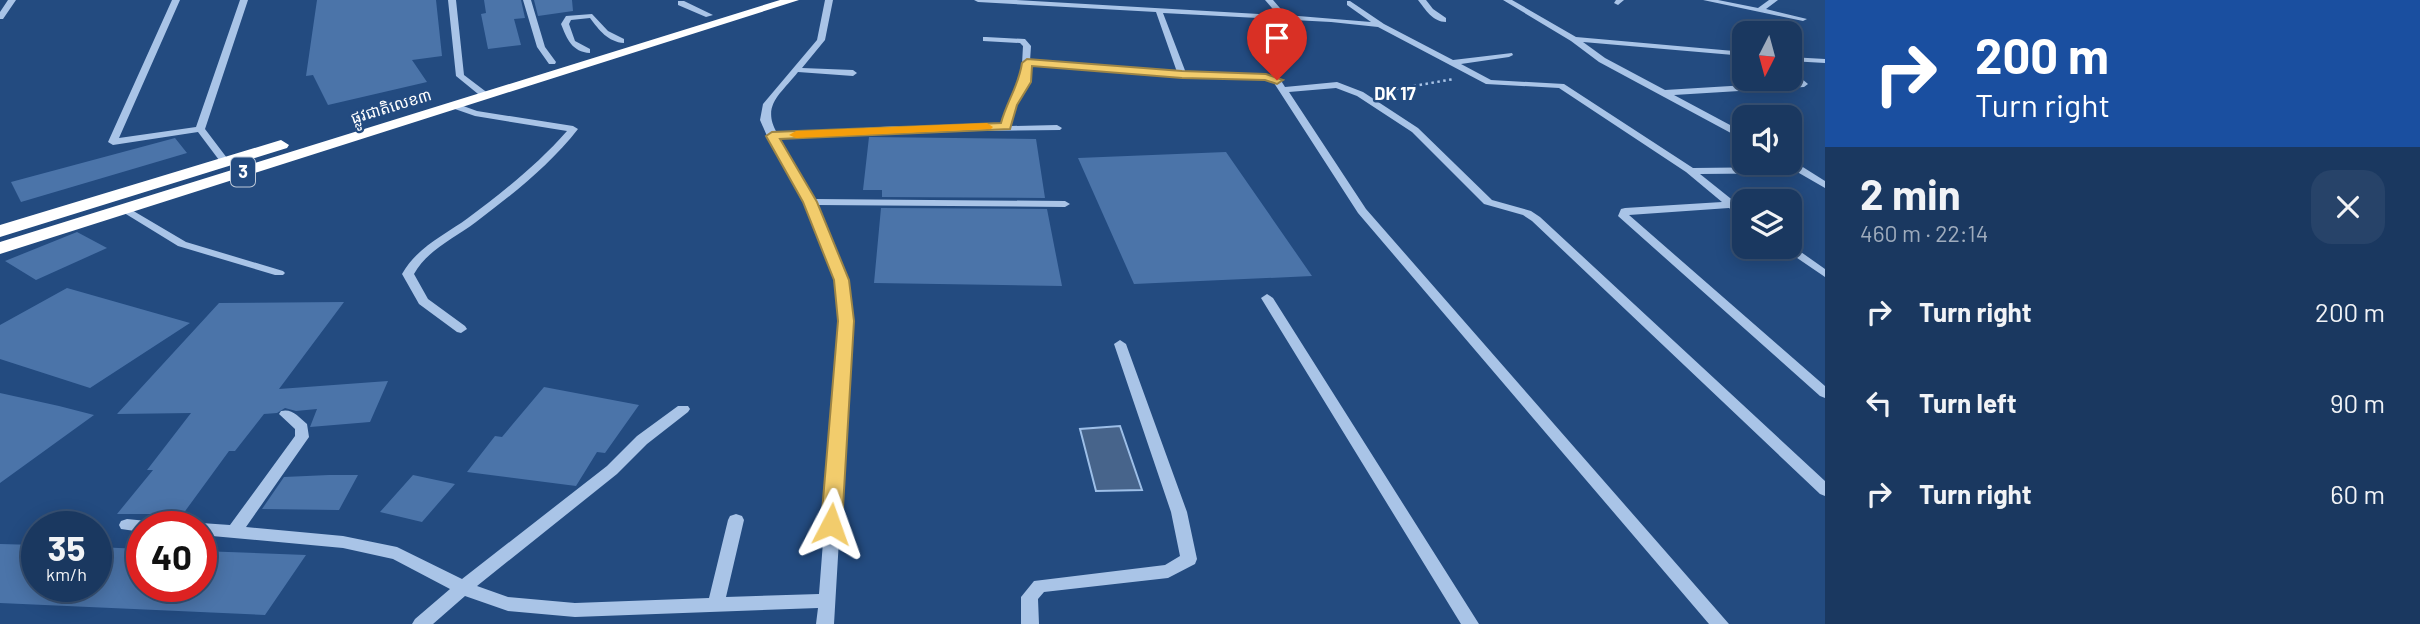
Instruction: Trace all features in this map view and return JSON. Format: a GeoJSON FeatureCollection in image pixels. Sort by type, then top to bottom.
{"type":"FeatureCollection","features":[{"type":"Feature","properties":{"kind":"highway","name":"ផ្លូវជាតិលេខ៣"},"geometry":{"type":"LineString","coordinates":[[0,248],[455,106],[480,91],[552,62],[758,0]]}},
{"type":"Feature","properties":{"kind":"highway","name":"ផ្លូវជាតិលេខ៣"},"geometry":{"type":"LineString","coordinates":[[0,231],[225,162],[793,0]]}},
{"type":"Feature","properties":{"kind":"street"},"geometry":{"type":"LineString","coordinates":[[0,17],[12,0]]}},
{"type":"Feature","properties":{"kind":"street"},"geometry":{"type":"LineString","coordinates":[[176,0],[113,142],[200,130]]}},
{"type":"Feature","properties":{"kind":"street"},"geometry":{"type":"LineString","coordinates":[[200,130],[244,0]]}},
{"type":"Feature","properties":{"kind":"street"},"geometry":{"type":"LineString","coordinates":[[452,0],[460,76],[480,91]]}},
{"type":"Feature","properties":{"kind":"street"},"geometry":{"type":"LineString","coordinates":[[527,0],[541,47],[552,62]]}},
{"type":"Feature","properties":{"kind":"street"},"geometry":{"type":"LineString","coordinates":[[825,624],[846,321],[842,280],[810,202],[765,120],[766,106],[799,71],[821,40],[829,0]]}},
{"type":"Feature","properties":{"kind":"street"},"geometry":{"type":"LineString","coordinates":[[978,0],[1284,17],[1381,26]]}},
{"type":"Feature","properties":{"kind":"street"},"geometry":{"type":"LineString","coordinates":[[1269,0],[1284,17]]}},
{"type":"Feature","properties":{"kind":"street"},"geometry":{"type":"LineString","coordinates":[[1422,0],[1443,20]]}},
{"type":"Feature","properties":{"kind":"street"},"geometry":{"type":"LineString","coordinates":[[1507,0],[1574,39],[1602,60],[1732,130]]}},
{"type":"Feature","properties":{"kind":"street"},"geometry":{"type":"LineString","coordinates":[[1707,0],[1804,19]]}},
{"type":"Feature","properties":{"kind":"street"},"geometry":{"type":"LineString","coordinates":[[1760,10],[1774,0]]}},
{"type":"Feature","properties":{"kind":"street"},"geometry":{"type":"LineString","coordinates":[[681,3],[709,15]]}},
{"type":"Feature","properties":{"kind":"street"},"geometry":{"type":"LineString","coordinates":[[1350,4],[1381,26],[1473,75],[1499,84],[1561,86],[1690,172],[1732,207]]}},
{"type":"Feature","properties":{"kind":"street"},"geometry":{"type":"LineString","coordinates":[[1159,10],[1163,33],[1175,47],[1182,75]]}},
{"type":"Feature","properties":{"kind":"street"},"geometry":{"type":"LineString","coordinates":[[587,51],[572,42],[565,24],[569,18],[592,16],[605,33],[621,41]]}},
{"type":"Feature","properties":{"kind":"street"},"geometry":{"type":"LineString","coordinates":[[986,39],[1026,42],[1025,82],[1012,105],[1006,126]]}},
{"type":"Feature","properties":{"kind":"street"},"geometry":{"type":"LineString","coordinates":[[1574,39],[1732,53]]}},
{"type":"Feature","properties":{"kind":"street"},"geometry":{"type":"LineString","coordinates":[[1451,64],[1509,55]]}},
{"type":"Feature","properties":{"kind":"street"},"geometry":{"type":"LineString","coordinates":[[1802,60],[1825,61]]}},
{"type":"Feature","properties":{"kind":"street"},"geometry":{"type":"LineString","coordinates":[[1027,63],[1182,75],[1273,78],[1285,90],[1362,211],[1720,624]]}},
{"type":"Feature","properties":{"kind":"street"},"geometry":{"type":"LineString","coordinates":[[799,71],[852,73]]}},
{"type":"Feature","properties":{"kind":"street"},"geometry":{"type":"LineString","coordinates":[[1285,90],[1337,85],[1360,94],[1415,130],[1488,202],[1527,213],[1536,219],[1825,490]]}},
{"type":"Feature","properties":{"kind":"street"},"geometry":{"type":"LineString","coordinates":[[1665,93],[1732,89]]}},
{"type":"Feature","properties":{"kind":"street"},"geometry":{"type":"LineString","coordinates":[[455,106],[475,113],[572,129],[469,221],[414,261],[408,274],[423,301],[461,329]]}},
{"type":"Feature","properties":{"kind":"street"},"geometry":{"type":"LineString","coordinates":[[772,136],[1006,126],[1057,128]]}},
{"type":"Feature","properties":{"kind":"street"},"geometry":{"type":"LineString","coordinates":[[200,130],[225,162]]}},
{"type":"Feature","properties":{"kind":"street"},"geometry":{"type":"LineString","coordinates":[[1690,172],[1732,171]]}},
{"type":"Feature","properties":{"kind":"street"},"geometry":{"type":"LineString","coordinates":[[1802,171],[1825,185]]}},
{"type":"Feature","properties":{"kind":"street"},"geometry":{"type":"LineString","coordinates":[[810,202],[1065,204]]}},
{"type":"Feature","properties":{"kind":"street"},"geometry":{"type":"LineString","coordinates":[[1729,205],[1625,211],[1622,216],[1825,393]]}},
{"type":"Feature","properties":{"kind":"street"},"geometry":{"type":"LineString","coordinates":[[125,209],[182,244],[279,273]]}},
{"type":"Feature","properties":{"kind":"street"},"geometry":{"type":"LineString","coordinates":[[1802,258],[1825,274]]}},
{"type":"Feature","properties":{"kind":"street"},"geometry":{"type":"LineString","coordinates":[[1267,298],[1470,624]]}},
{"type":"Feature","properties":{"kind":"street"},"geometry":{"type":"LineString","coordinates":[[1030,624],[1029,597],[1040,586],[1168,571],[1189,559],[1179,512],[1120,344]]}},
{"type":"Feature","properties":{"kind":"street"},"geometry":{"type":"LineString","coordinates":[[421,624],[612,470],[642,440],[683,409]]}},
{"type":"Feature","properties":{"kind":"street"},"geometry":{"type":"LineString","coordinates":[[235,530],[302,437],[302,427],[286,414]]}},
{"type":"Feature","properties":{"kind":"street"},"geometry":{"type":"LineString","coordinates":[[716,605],[736,520]]}},
{"type":"Feature","properties":{"kind":"street"},"geometry":{"type":"LineString","coordinates":[[217,529],[344,541],[397,553],[463,588],[508,604],[575,610],[826,601]]}},
{"type":"Feature","properties":{"kind":"path"},"geometry":{"type":"LineString","coordinates":[[1390,90],[1473,75]]}},
{"type":"Feature","properties":{"kind":"water"},"geometry":{"type":"Polygon","coordinates":[[[1120,426],[1142,490],[1096,491],[1080,429],[1120,426]]]}},
{"type":"Feature","properties":{"kind":"building"},"geometry":{"type":"Polygon","coordinates":[[[317,0],[436,0],[442,56],[412,60],[427,82],[328,105],[313,75],[306,76],[317,0]]]}},
{"type":"Feature","properties":{"kind":"building"},"geometry":{"type":"Polygon","coordinates":[[[484,0],[521,0],[525,18],[514,19],[521,45],[488,49],[481,14],[486,13],[484,0]]]}},
{"type":"Feature","properties":{"kind":"building"},"geometry":{"type":"Polygon","coordinates":[[[534,0],[572,0],[573,11],[538,16],[534,0]]]}},
{"type":"Feature","properties":{"kind":"building"},"geometry":{"type":"Polygon","coordinates":[[[869,137],[1036,139],[1045,198],[882,197],[882,190],[863,190],[869,137]]]}},
{"type":"Feature","properties":{"kind":"building"},"geometry":{"type":"Polygon","coordinates":[[[175,138],[187,153],[21,202],[11,182],[175,138]]]}},
{"type":"Feature","properties":{"kind":"building"},"geometry":{"type":"Polygon","coordinates":[[[1226,152],[1312,276],[1134,284],[1078,158],[1226,152]]]}},
{"type":"Feature","properties":{"kind":"building"},"geometry":{"type":"Polygon","coordinates":[[[881,208],[1047,209],[1062,286],[874,283],[881,208]]]}},
{"type":"Feature","properties":{"kind":"building"},"geometry":{"type":"Polygon","coordinates":[[[77,232],[107,248],[36,280],[5,261],[77,232]]]}},
{"type":"Feature","properties":{"kind":"building"},"geometry":{"type":"Polygon","coordinates":[[[67,288],[190,323],[90,388],[0,359],[0,325],[67,288]]]}},
{"type":"Feature","properties":{"kind":"building"},"geometry":{"type":"Polygon","coordinates":[[[344,302],[279,389],[388,381],[370,422],[310,427],[317,409],[296,411],[285,408],[277,413],[264,414],[235,451],[229,451],[185,511],[126,511],[126,514],[117,514],[153,470],[147,470],[191,413],[117,414],[219,303],[344,302]]]}},
{"type":"Feature","properties":{"kind":"building"},"geometry":{"type":"Polygon","coordinates":[[[544,387],[639,405],[605,453],[597,452],[576,486],[467,472],[495,436],[502,437],[544,387]]]}},
{"type":"Feature","properties":{"kind":"building"},"geometry":{"type":"Polygon","coordinates":[[[0,393],[59,406],[94,415],[0,483],[0,393]]]}},
{"type":"Feature","properties":{"kind":"building"},"geometry":{"type":"Polygon","coordinates":[[[358,475],[339,510],[262,509],[284,477],[358,475]]]}},
{"type":"Feature","properties":{"kind":"building"},"geometry":{"type":"Polygon","coordinates":[[[413,475],[455,484],[422,522],[380,512],[413,475]]]}},
{"type":"Feature","properties":{"kind":"building"},"geometry":{"type":"Polygon","coordinates":[[[0,544],[21,545],[21,602],[112,602],[112,548],[126,548],[126,602],[217,602],[217,552],[306,555],[265,615],[0,603],[0,544]]]}},
{"type":"Feature","properties":{"kind":"slow traffic"},"geometry":{"type":"LineString","coordinates":[[796,135],[987,127]]}},
{"type":"Feature","properties":{"kind":"district","name":"DK 17"},"geometry":{"type":"Point","coordinates":[1395,94]}},
{"type":"Feature","properties":{"kind":"route"},"geometry":{"type":"LineString","coordinates":[[831,524],[846,321],[842,280],[810,202],[772,136],[1006,126],[1012,105],[1025,82],[1027,63],[1182,75],[1266,77],[1277,80]]}}]}
